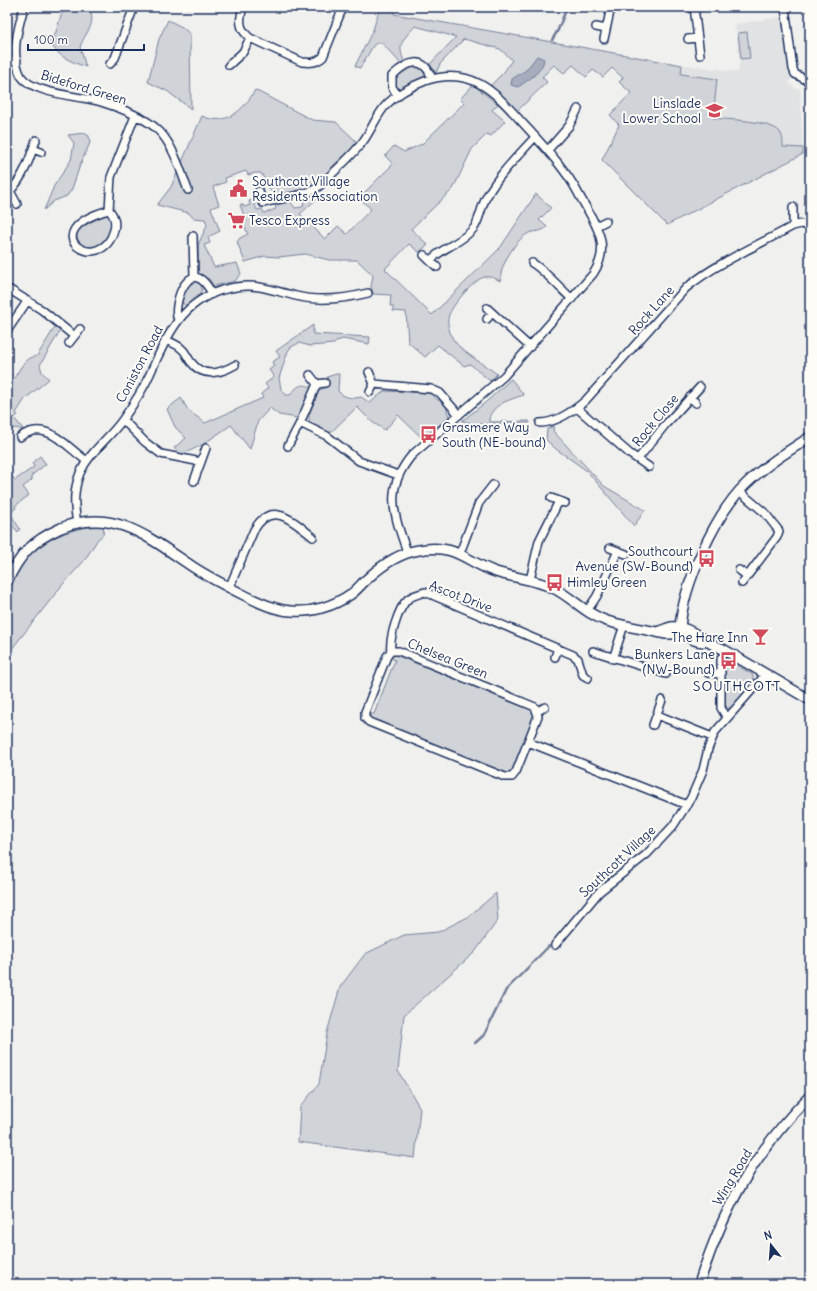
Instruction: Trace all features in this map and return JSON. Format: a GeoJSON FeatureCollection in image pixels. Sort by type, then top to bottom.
{"type":"FeatureCollection","features":[{"type":"Feature","properties":{"kind":"street","name":"Bideford Green"},"geometry":{"type":"LineString","coordinates":[[24,7],[16,41],[17,60],[25,81],[56,94],[101,102],[135,116],[160,133],[172,153],[188,190]]}},
{"type":"Feature","properties":{"kind":"street"},"geometry":{"type":"LineString","coordinates":[[110,64],[115,58],[134,7]]}},
{"type":"Feature","properties":{"kind":"street"},"geometry":{"type":"LineString","coordinates":[[243,7],[240,26],[243,33],[250,38],[302,62],[310,63],[318,62],[323,57],[343,7]]}},
{"type":"Feature","properties":{"kind":"street"},"geometry":{"type":"LineString","coordinates":[[604,39],[611,7]]}},
{"type":"Feature","properties":{"kind":"street"},"geometry":{"type":"LineString","coordinates":[[694,7],[700,55]]}},
{"type":"Feature","properties":{"kind":"street"},"geometry":{"type":"LineString","coordinates":[[785,7],[793,69],[795,74],[810,82]]}},
{"type":"Feature","properties":{"kind":"street"},"geometry":{"type":"LineString","coordinates":[[596,27],[606,29]]}},
{"type":"Feature","properties":{"kind":"street"},"geometry":{"type":"LineString","coordinates":[[229,65],[243,52],[250,38]]}},
{"type":"Feature","properties":{"kind":"street"},"geometry":{"type":"LineString","coordinates":[[688,39],[698,38]]}},
{"type":"Feature","properties":{"kind":"street"},"geometry":{"type":"LineString","coordinates":[[7,61],[17,60]]}},
{"type":"Feature","properties":{"kind":"street"},"geometry":{"type":"LineString","coordinates":[[398,96],[392,87],[392,76],[406,66],[419,62],[425,64],[429,68],[432,79]]}},
{"type":"Feature","properties":{"kind":"street"},"geometry":{"type":"LineString","coordinates":[[259,191],[263,204],[312,191],[357,150],[382,110],[398,96],[406,90],[432,79],[453,76],[468,78],[476,81],[500,100],[548,150],[573,183],[596,226],[602,243],[602,258],[593,274],[504,376],[412,455],[398,475],[394,492],[393,506],[407,552]]}},
{"type":"Feature","properties":{"kind":"street"},"geometry":{"type":"LineString","coordinates":[[548,150],[570,126],[578,109]]}},
{"type":"Feature","properties":{"kind":"street","name":"Bideford Green"},"geometry":{"type":"LineString","coordinates":[[109,210],[99,213],[76,225],[72,231],[71,238],[76,245],[92,252],[106,246],[110,238],[115,222],[112,213],[109,210],[111,177],[135,116]]}},
{"type":"Feature","properties":{"kind":"street"},"geometry":{"type":"LineString","coordinates":[[430,261],[440,252],[461,240],[473,228],[487,195],[500,175],[535,137]]}},
{"type":"Feature","properties":{"kind":"street"},"geometry":{"type":"LineString","coordinates":[[18,204],[8,190],[23,174],[36,140]]}},
{"type":"Feature","properties":{"kind":"street"},"geometry":{"type":"LineString","coordinates":[[33,149],[41,152]]}},
{"type":"Feature","properties":{"kind":"street"},"geometry":{"type":"LineString","coordinates":[[793,207],[793,226]]}},
{"type":"Feature","properties":{"kind":"street"},"geometry":{"type":"LineString","coordinates":[[596,226],[606,221]]}},
{"type":"Feature","properties":{"kind":"street","name":"Rock Lane"},"geometry":{"type":"LineString","coordinates":[[540,423],[549,422],[577,408],[597,389],[692,284],[728,260],[793,226],[801,224],[810,226]]}},
{"type":"Feature","properties":{"kind":"street"},"geometry":{"type":"LineString","coordinates":[[192,236],[194,277],[202,280],[212,294]]}},
{"type":"Feature","properties":{"kind":"street"},"geometry":{"type":"LineString","coordinates":[[424,255],[437,267]]}},
{"type":"Feature","properties":{"kind":"street"},"geometry":{"type":"LineString","coordinates":[[532,263],[572,299]]}},
{"type":"Feature","properties":{"kind":"street","name":"Coniston Road"},"geometry":{"type":"LineString","coordinates":[[178,320],[177,309],[182,289],[188,279],[194,277]]}},
{"type":"Feature","properties":{"kind":"street","name":"Coniston Road"},"geometry":{"type":"LineString","coordinates":[[77,524],[74,495],[81,472],[87,462],[122,420],[149,375],[165,340],[178,320],[195,305],[212,294],[246,285],[262,286],[296,296],[315,299],[331,300],[368,293]]}},
{"type":"Feature","properties":{"kind":"street"},"geometry":{"type":"LineString","coordinates":[[7,288],[28,300],[74,336]]}},
{"type":"Feature","properties":{"kind":"street"},"geometry":{"type":"LineString","coordinates":[[353,297],[356,304]]}},
{"type":"Feature","properties":{"kind":"street"},"geometry":{"type":"LineString","coordinates":[[7,331],[28,300]]}},
{"type":"Feature","properties":{"kind":"street"},"geometry":{"type":"LineString","coordinates":[[487,319],[490,311],[530,346]]}},
{"type":"Feature","properties":{"kind":"street"},"geometry":{"type":"LineString","coordinates":[[69,343],[80,329]]}},
{"type":"Feature","properties":{"kind":"street"},"geometry":{"type":"LineString","coordinates":[[165,340],[181,348],[195,367],[202,372],[210,374],[223,372],[235,365]]}},
{"type":"Feature","properties":{"kind":"street"},"geometry":{"type":"LineString","coordinates":[[369,372],[374,384],[370,392]]}},
{"type":"Feature","properties":{"kind":"street"},"geometry":{"type":"LineString","coordinates":[[310,375],[317,384]]}},
{"type":"Feature","properties":{"kind":"street"},"geometry":{"type":"LineString","coordinates":[[317,384],[325,383]]}},
{"type":"Feature","properties":{"kind":"street"},"geometry":{"type":"LineString","coordinates":[[288,446],[317,384]]}},
{"type":"Feature","properties":{"kind":"street"},"geometry":{"type":"LineString","coordinates":[[374,384],[431,389],[440,392],[459,415]]}},
{"type":"Feature","properties":{"kind":"street","name":"Rock Close"},"geometry":{"type":"LineString","coordinates":[[638,459],[665,425],[700,387]]}},
{"type":"Feature","properties":{"kind":"street","name":"Rock Close"},"geometry":{"type":"LineString","coordinates":[[690,397],[696,403]]}},
{"type":"Feature","properties":{"kind":"street","name":"Rock Close"},"geometry":{"type":"LineString","coordinates":[[577,408],[649,467]]}},
{"type":"Feature","properties":{"kind":"street"},"geometry":{"type":"LineString","coordinates":[[122,420],[145,442],[161,454],[200,462]]}},
{"type":"Feature","properties":{"kind":"street"},"geometry":{"type":"LineString","coordinates":[[300,423],[328,436],[359,461],[398,475]]}},
{"type":"Feature","properties":{"kind":"street"},"geometry":{"type":"LineString","coordinates":[[20,437],[32,431],[41,429],[49,432],[87,462]]}},
{"type":"Feature","properties":{"kind":"street"},"geometry":{"type":"LineString","coordinates":[[810,436],[766,468],[740,491],[718,521],[700,558],[682,608],[680,628],[685,635],[695,641],[707,643],[766,674],[810,700]]}},
{"type":"Feature","properties":{"kind":"street"},"geometry":{"type":"LineString","coordinates":[[194,481],[206,448]]}},
{"type":"Feature","properties":{"kind":"street"},"geometry":{"type":"LineString","coordinates":[[460,553],[477,508],[489,487]]}},
{"type":"Feature","properties":{"kind":"street"},"geometry":{"type":"LineString","coordinates":[[740,491],[765,514],[779,531],[742,583]]}},
{"type":"Feature","properties":{"kind":"street"},"geometry":{"type":"LineString","coordinates":[[530,580],[539,541],[562,502],[551,498]]}},
{"type":"Feature","properties":{"kind":"street"},"geometry":{"type":"LineString","coordinates":[[229,588],[258,522],[273,515],[288,517],[313,537]]}},
{"type":"Feature","properties":{"kind":"street"},"geometry":{"type":"LineString","coordinates":[[7,582],[17,561],[31,546],[48,534],[77,524],[99,521],[132,528],[152,539],[194,568],[229,588],[276,609],[311,611],[332,605],[352,594],[381,567],[407,552],[440,549],[460,553],[495,572],[530,580],[554,588],[587,611],[606,621],[655,632],[671,627],[680,628]]}},
{"type":"Feature","properties":{"kind":"street"},"geometry":{"type":"LineString","coordinates":[[610,548],[626,554]]}},
{"type":"Feature","properties":{"kind":"street"},"geometry":{"type":"LineString","coordinates":[[587,611],[597,596],[618,551]]}},
{"type":"Feature","properties":{"kind":"street"},"geometry":{"type":"LineString","coordinates":[[739,570],[747,576]]}},
{"type":"Feature","properties":{"kind":"street","name":"Ascot Drive"},"geometry":{"type":"LineString","coordinates":[[391,651],[391,636],[403,605],[412,596],[425,592],[573,655],[578,659],[583,675],[588,678]]}},
{"type":"Feature","properties":{"kind":"street"},"geometry":{"type":"LineString","coordinates":[[613,658],[624,625]]}},
{"type":"Feature","properties":{"kind":"street"},"geometry":{"type":"LineString","coordinates":[[555,657],[558,648]]}},
{"type":"Feature","properties":{"kind":"street","name":"Chelsea Green"},"geometry":{"type":"LineString","coordinates":[[512,777],[505,777],[362,718],[391,651],[399,651],[535,707],[538,711]]}},
{"type":"Feature","properties":{"kind":"street"},"geometry":{"type":"LineString","coordinates":[[592,651],[666,674]]}},
{"type":"Feature","properties":{"kind":"street"},"geometry":{"type":"LineString","coordinates":[[721,658],[721,708],[728,718]]}},
{"type":"Feature","properties":{"kind":"street"},"geometry":{"type":"LineString","coordinates":[[708,673],[721,674]]}},
{"type":"Feature","properties":{"kind":"street","name":"Southcott Village"},"geometry":{"type":"LineString","coordinates":[[555,945],[599,892],[647,854],[673,826],[687,805],[703,770],[712,738],[766,674]]}},
{"type":"Feature","properties":{"kind":"street"},"geometry":{"type":"LineString","coordinates":[[653,725],[662,700]]}},
{"type":"Feature","properties":{"kind":"street"},"geometry":{"type":"LineString","coordinates":[[515,784],[512,777],[516,772],[528,742],[538,716],[538,711],[545,707]]}},
{"type":"Feature","properties":{"kind":"street"},"geometry":{"type":"LineString","coordinates":[[657,715],[712,738]]}},
{"type":"Feature","properties":{"kind":"street"},"geometry":{"type":"LineString","coordinates":[[528,742],[687,805]]}},
{"type":"Feature","properties":{"kind":"street","name":"Wing Road"},"geometry":{"type":"LineString","coordinates":[[698,1284],[717,1232],[739,1186],[776,1134],[810,1096]]}},
{"type":"Feature","properties":{"kind":"shaded area"},"geometry":{"type":"Polygon","coordinates":[[[89,7],[92,19],[91,24],[80,47],[86,67],[70,61],[60,55],[50,42],[66,8],[89,7]]]}},
{"type":"Feature","properties":{"kind":"shaded area","name":"Linslade Lower School"},"geometry":{"type":"Polygon","coordinates":[[[380,7],[394,7],[394,14],[682,65],[681,74],[717,79],[713,118],[748,121],[775,128],[780,132],[783,147],[803,148],[803,154],[667,225],[602,160],[619,125],[610,115],[631,93],[619,82],[623,78],[612,68],[603,77],[593,70],[586,77],[573,65],[564,73],[554,65],[542,77],[547,82],[517,111],[491,85],[504,72],[512,60],[500,49],[464,39],[440,64],[436,73],[430,64],[456,37],[415,26],[402,43],[401,51],[405,63],[402,65],[383,44],[378,42],[373,46],[360,68],[355,66],[373,30],[380,7]]]}},
{"type":"Feature","properties":{"kind":"shaded area","name":"Linslade Lower School"},"geometry":{"type":"Polygon","coordinates":[[[782,17],[792,78],[789,82],[795,89],[800,88],[803,154],[667,225],[602,160],[652,60],[738,72],[740,61],[735,24],[782,17]]]}},
{"type":"Feature","properties":{"kind":"shaded area"},"geometry":{"type":"Polygon","coordinates":[[[168,20],[182,27],[190,34],[191,109],[167,91],[148,82],[159,39],[168,20]]]}},
{"type":"Feature","properties":{"kind":"shaded area"},"geometry":{"type":"Polygon","coordinates":[[[747,32],[750,58],[741,59],[738,33],[747,32]]]}},
{"type":"Feature","properties":{"kind":"shaded area"},"geometry":{"type":"Polygon","coordinates":[[[418,66],[426,71],[424,78],[402,89],[396,88],[394,81],[398,75],[407,69],[418,66]]]}},
{"type":"Feature","properties":{"kind":"shaded area"},"geometry":{"type":"Polygon","coordinates":[[[473,85],[498,104],[492,110],[505,121],[491,136],[487,134],[472,149],[453,189],[411,229],[428,245],[419,252],[409,244],[385,269],[432,315],[500,248],[536,194],[551,208],[539,220],[547,227],[545,229],[527,234],[513,248],[505,261],[500,281],[489,277],[481,279],[469,288],[452,308],[449,314],[448,326],[455,342],[466,352],[497,374],[490,381],[470,364],[464,366],[438,345],[425,357],[408,342],[406,312],[393,311],[393,306],[390,306],[391,295],[373,294],[371,287],[373,275],[357,260],[329,260],[305,254],[279,257],[265,256],[245,262],[237,242],[240,238],[248,234],[243,223],[246,221],[240,205],[242,204],[244,207],[250,205],[249,201],[253,200],[257,210],[262,209],[264,213],[276,209],[275,203],[290,201],[295,208],[303,207],[304,200],[318,193],[320,196],[300,214],[325,239],[338,226],[347,234],[371,209],[359,198],[393,164],[385,156],[394,146],[404,152],[422,144],[464,103],[460,99],[473,85]]]}},
{"type":"Feature","properties":{"kind":"shaded area"},"geometry":{"type":"Polygon","coordinates":[[[255,90],[312,120],[336,122],[358,143],[328,175],[315,185],[305,190],[275,194],[266,187],[268,186],[261,173],[248,175],[246,171],[225,178],[226,182],[213,187],[219,205],[211,208],[220,231],[208,237],[210,243],[204,245],[214,267],[237,263],[241,274],[235,281],[214,286],[209,279],[198,274],[198,245],[207,225],[205,219],[193,218],[189,213],[157,205],[171,187],[202,116],[211,119],[219,119],[233,115],[240,110],[255,90]]]}},
{"type":"Feature","properties":{"kind":"shaded area"},"geometry":{"type":"Polygon","coordinates":[[[84,133],[89,136],[90,143],[80,165],[72,189],[67,196],[54,201],[44,210],[54,186],[71,160],[74,143],[68,135],[84,133]]]}},
{"type":"Feature","properties":{"kind":"shaded area"},"geometry":{"type":"Polygon","coordinates":[[[103,215],[108,215],[111,223],[110,230],[106,238],[101,243],[94,246],[87,246],[81,243],[76,235],[79,229],[103,215]]]}},
{"type":"Feature","properties":{"kind":"shaded area"},"geometry":{"type":"Polygon","coordinates":[[[194,280],[202,284],[200,294],[185,305],[181,302],[186,287],[194,280]]]}},
{"type":"Feature","properties":{"kind":"shaded area"},"geometry":{"type":"Polygon","coordinates":[[[313,325],[313,334],[370,337],[369,344],[343,339],[334,344],[310,346],[299,343],[291,347],[288,351],[279,378],[281,389],[286,395],[290,395],[295,389],[302,385],[312,388],[298,418],[279,415],[270,408],[258,421],[250,449],[231,425],[202,445],[181,455],[174,448],[186,438],[175,427],[167,409],[181,398],[188,410],[205,423],[263,398],[261,394],[268,388],[265,384],[274,377],[269,370],[274,366],[272,362],[280,357],[276,351],[313,325]]]}},
{"type":"Feature","properties":{"kind":"shaded area"},"geometry":{"type":"Polygon","coordinates":[[[55,327],[60,331],[40,365],[42,372],[49,379],[25,399],[16,413],[18,415],[14,418],[24,430],[15,428],[7,433],[7,376],[13,380],[20,368],[29,359],[37,356],[55,327]]]}},
{"type":"Feature","properties":{"kind":"shaded area"},"geometry":{"type":"Polygon","coordinates":[[[339,374],[338,391],[346,397],[361,397],[370,403],[384,391],[429,393],[446,406],[449,418],[422,438],[398,415],[385,430],[372,422],[357,407],[328,435],[309,422],[309,415],[319,390],[329,386],[327,377],[339,374]]]}},
{"type":"Feature","properties":{"kind":"shaded area"},"geometry":{"type":"Polygon","coordinates":[[[511,379],[524,395],[507,401],[497,407],[490,416],[489,422],[529,421],[530,423],[477,424],[462,421],[486,402],[511,379]]]}},
{"type":"Feature","properties":{"kind":"shaded area"},"geometry":{"type":"Polygon","coordinates":[[[554,426],[553,431],[604,486],[645,510],[634,526],[587,471],[546,440],[547,429],[554,426]]]}},
{"type":"Feature","properties":{"kind":"shaded area"},"geometry":{"type":"Polygon","coordinates":[[[40,456],[46,464],[32,475],[32,480],[23,487],[29,495],[15,506],[16,508],[10,513],[20,529],[18,532],[11,524],[7,524],[7,470],[15,480],[34,467],[32,463],[40,456]]]}},
{"type":"Feature","properties":{"kind":"shaded area"},"geometry":{"type":"Polygon","coordinates":[[[104,526],[103,535],[98,539],[84,561],[63,584],[7,655],[6,601],[11,579],[18,567],[39,546],[52,538],[81,528],[104,526]]]}},
{"type":"Feature","properties":{"kind":"shaded area"},"geometry":{"type":"Polygon","coordinates":[[[395,655],[533,710],[534,716],[513,771],[507,773],[371,719],[369,714],[374,714],[395,660],[391,658],[395,655]]]}},
{"type":"Feature","properties":{"kind":"shaded area"},"geometry":{"type":"Polygon","coordinates":[[[724,658],[752,674],[755,682],[732,708],[727,708],[725,704],[724,658]]]}},
{"type":"Feature","properties":{"kind":"shaded area"},"geometry":{"type":"Polygon","coordinates":[[[496,893],[498,920],[475,952],[404,1015],[398,1071],[420,1108],[415,1158],[298,1142],[300,1107],[319,1084],[327,1033],[340,987],[365,954],[404,935],[438,932],[468,917],[496,893]]]}},
{"type":"Feature","properties":{"kind":"water"},"geometry":{"type":"Polygon","coordinates":[[[537,56],[544,59],[538,72],[518,87],[511,85],[512,79],[526,70],[537,56]]]}},
{"type":"Feature","properties":{"kind":"waterway"},"geometry":{"type":"LineString","coordinates":[[552,40],[558,30],[567,7]]}},
{"type":"Feature","properties":{"kind":"waterway"},"geometry":{"type":"LineString","coordinates":[[475,1043],[484,1035],[506,990],[549,946]]}},
{"type":"Feature","properties":{"kind":"place","name":"Linslade Lower School"},"geometry":{"type":"Point","coordinates":[714,110]}},
{"type":"Feature","properties":{"kind":"place","name":"Southcott Village Residents Association"},"geometry":{"type":"Point","coordinates":[239,188]}},
{"type":"Feature","properties":{"kind":"place","name":"Tesco Express"},"geometry":{"type":"Point","coordinates":[236,220]}},
{"type":"Feature","properties":{"kind":"place","name":"Grasmere Way South (NE-bound)"},"geometry":{"type":"Point","coordinates":[429,434]}},
{"type":"Feature","properties":{"kind":"place","name":"Southcourt Avenue (SW-Bound)"},"geometry":{"type":"Point","coordinates":[706,558]}},
{"type":"Feature","properties":{"kind":"place","name":"Himley Green"},"geometry":{"type":"Point","coordinates":[554,582]}},
{"type":"Feature","properties":{"kind":"place","name":"The Hare Inn"},"geometry":{"type":"Point","coordinates":[761,637]}},
{"type":"Feature","properties":{"kind":"place","name":"Bunkers Lane (NW-Bound)"},"geometry":{"type":"Point","coordinates":[728,661]}},
{"type":"Feature","properties":{"kind":"district","name":"SOUTHCOTT"},"geometry":{"type":"Point","coordinates":[737,686]}}]}
